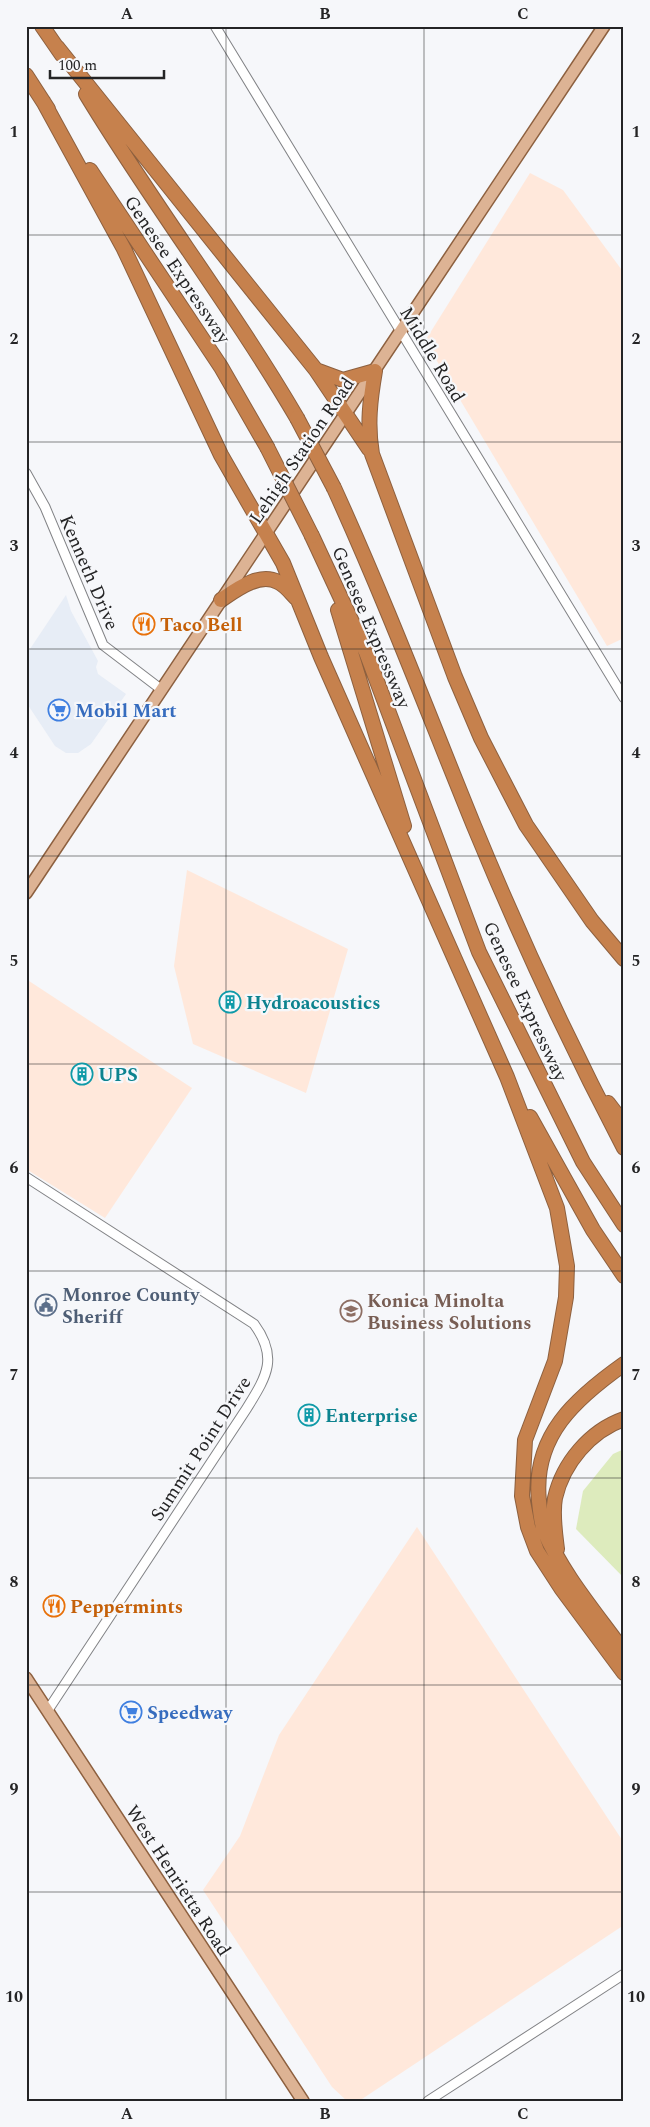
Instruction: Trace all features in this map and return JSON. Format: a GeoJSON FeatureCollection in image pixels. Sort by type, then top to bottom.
{"type":"FeatureCollection","features":[{"type":"Feature","properties":{"kind":"highway","name":"Genesee Expressway"},"geometry":{"type":"LineString","coordinates":[[42,26],[122,152],[269,370],[334,488],[380,588],[475,828],[580,1065],[624,1148]]}},
{"type":"Feature","properties":{"kind":"highway"},"geometry":{"type":"LineString","coordinates":[[57,47],[316,370],[372,454]]}},
{"type":"Feature","properties":{"kind":"highway","name":"Genesee Expressway"},"geometry":{"type":"LineString","coordinates":[[26,75],[171,290],[221,367],[268,447],[366,652],[479,952],[583,1162],[624,1225]]}},
{"type":"Feature","properties":{"kind":"highway"},"geometry":{"type":"LineString","coordinates":[[43,101],[124,250],[221,455],[276,547],[321,657],[508,1077],[557,1208],[567,1266],[566,1297],[557,1353],[525,1440],[522,1496],[528,1527],[537,1551],[551,1574],[624,1672]]}},
{"type":"Feature","properties":{"kind":"highway"},"geometry":{"type":"LineString","coordinates":[[316,370],[343,380],[375,371],[369,410],[368,435],[372,454],[455,677],[481,738],[526,826],[592,921],[622,958]]}},
{"type":"Feature","properties":{"kind":"highway"},"geometry":{"type":"LineString","coordinates":[[325,566],[423,887]]}},
{"type":"Feature","properties":{"kind":"highway"},"geometry":{"type":"LineString","coordinates":[[221,600],[255,581],[268,579],[279,582],[299,600]]}},
{"type":"Feature","properties":{"kind":"highway"},"geometry":{"type":"LineString","coordinates":[[580,1065],[624,1124]]}},
{"type":"Feature","properties":{"kind":"highway"},"geometry":{"type":"LineString","coordinates":[[508,1077],[593,1230],[624,1276]]}},
{"type":"Feature","properties":{"kind":"highway"},"geometry":{"type":"LineString","coordinates":[[551,1574],[532,1525],[530,1503],[530,1482],[541,1438],[566,1398],[624,1354]]}},
{"type":"Feature","properties":{"kind":"highway"},"geometry":{"type":"LineString","coordinates":[[624,1364],[591,1387],[558,1422],[549,1440],[537,1483],[544,1530],[558,1557],[624,1652]]}},
{"type":"Feature","properties":{"kind":"highway"},"geometry":{"type":"LineString","coordinates":[[558,1557],[554,1523],[555,1500],[561,1481],[571,1461],[584,1444],[600,1432],[624,1419]]}},
{"type":"Feature","properties":{"kind":"main road","name":"Lehigh Station Road"},"geometry":{"type":"LineString","coordinates":[[26,892],[604,26]]}},
{"type":"Feature","properties":{"kind":"main road","name":"West Henrietta Road"},"geometry":{"type":"LineString","coordinates":[[26,1678],[303,2101]]}},
{"type":"Feature","properties":{"kind":"street","name":"Middle Road"},"geometry":{"type":"LineString","coordinates":[[214,26],[624,698]]}},
{"type":"Feature","properties":{"kind":"street","name":"Kenneth Drive"},"geometry":{"type":"LineString","coordinates":[[26,473],[45,507],[103,645],[162,690]]}},
{"type":"Feature","properties":{"kind":"street","name":"Summit Point Drive"},"geometry":{"type":"LineString","coordinates":[[26,1177],[254,1324],[265,1340],[269,1363],[264,1381],[48,1710]]}},
{"type":"Feature","properties":{"kind":"street"},"geometry":{"type":"LineString","coordinates":[[428,2101],[624,1974]]}},
{"type":"Feature","properties":{"kind":"shaded area"},"geometry":{"type":"Polygon","coordinates":[[[530,173],[563,190],[624,273],[624,638],[607,646],[425,341],[530,173]]]}},
{"type":"Feature","properties":{"kind":"shaded area"},"geometry":{"type":"Polygon","coordinates":[[[66,595],[71,611],[98,661],[96,667],[98,674],[126,694],[91,744],[78,753],[66,753],[55,746],[26,702],[26,655],[66,595]]]}},
{"type":"Feature","properties":{"kind":"shaded area"},"geometry":{"type":"Polygon","coordinates":[[[187,870],[348,949],[306,1093],[193,1044],[174,966],[187,870]]]}},
{"type":"Feature","properties":{"kind":"shaded area"},"geometry":{"type":"Polygon","coordinates":[[[26,979],[192,1088],[105,1218],[26,1169],[26,979]]]}},
{"type":"Feature","properties":{"kind":"shaded area"},"geometry":{"type":"Polygon","coordinates":[[[417,1527],[624,1843],[624,1925],[359,2101],[347,2101],[332,2087],[203,1890],[240,1836],[279,1735],[417,1527]]]}},
{"type":"Feature","properties":{"kind":"green space"},"geometry":{"type":"Polygon","coordinates":[[[624,1449],[624,1578],[576,1529],[583,1491],[613,1454],[624,1449]]]}},
{"type":"Feature","properties":{"kind":"place","name":"Taco Bell"},"geometry":{"type":"Point","coordinates":[144,624]}},
{"type":"Feature","properties":{"kind":"place","name":"Mobil Mart"},"geometry":{"type":"Point","coordinates":[59,710]}},
{"type":"Feature","properties":{"kind":"place","name":"Hydroacoustics"},"geometry":{"type":"Point","coordinates":[230,1002]}},
{"type":"Feature","properties":{"kind":"place","name":"UPS"},"geometry":{"type":"Point","coordinates":[82,1074]}},
{"type":"Feature","properties":{"kind":"place","name":"Monroe County Sheriff"},"geometry":{"type":"Point","coordinates":[46,1305]}},
{"type":"Feature","properties":{"kind":"place","name":"Konica Minolta Business Solutions"},"geometry":{"type":"Point","coordinates":[351,1311]}},
{"type":"Feature","properties":{"kind":"place","name":"Enterprise"},"geometry":{"type":"Point","coordinates":[309,1415]}},
{"type":"Feature","properties":{"kind":"place","name":"Peppermints"},"geometry":{"type":"Point","coordinates":[54,1606]}},
{"type":"Feature","properties":{"kind":"place","name":"Speedway"},"geometry":{"type":"Point","coordinates":[131,1712]}}]}
